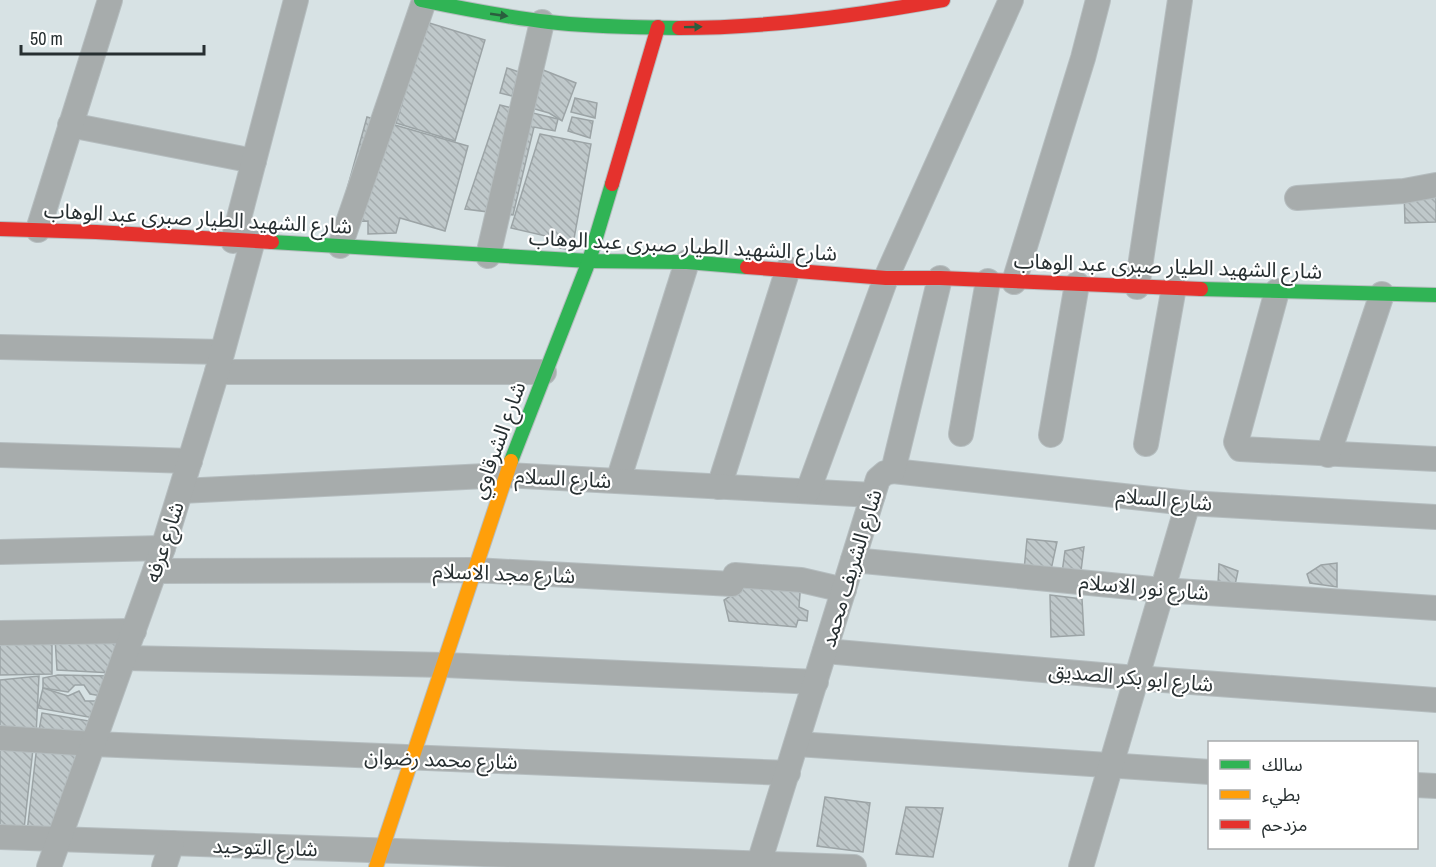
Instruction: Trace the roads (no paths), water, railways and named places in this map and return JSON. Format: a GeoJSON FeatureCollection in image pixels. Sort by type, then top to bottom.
{"type":"FeatureCollection","features":[{"type":"Feature","properties":{"kind":"street"},"geometry":{"type":"LineString","coordinates":[[38,230],[110,0]]}},
{"type":"Feature","properties":{"kind":"street","name":"شارع عرفه"},"geometry":{"type":"LineString","coordinates":[[50,867],[58,839],[159,560],[220,362],[243,241],[254,160],[296,0]]}},
{"type":"Feature","properties":{"kind":"street"},"geometry":{"type":"LineString","coordinates":[[340,246],[422,0],[482,13],[542,22],[658,27],[806,20],[908,7],[943,0]]}},
{"type":"Feature","properties":{"kind":"street"},"geometry":{"type":"LineString","coordinates":[[808,491],[886,278],[1011,0]]}},
{"type":"Feature","properties":{"kind":"street"},"geometry":{"type":"LineString","coordinates":[[1014,282],[1083,58],[1098,0]]}},
{"type":"Feature","properties":{"kind":"street"},"geometry":{"type":"LineString","coordinates":[[1137,287],[1180,0]]}},
{"type":"Feature","properties":{"kind":"street"},"geometry":{"type":"LineString","coordinates":[[488,256],[542,22]]}},
{"type":"Feature","properties":{"kind":"street","name":"شارع الشرقاوي"},"geometry":{"type":"LineString","coordinates":[[379,859],[506,475],[544,372],[589,261],[658,27]]}},
{"type":"Feature","properties":{"kind":"street"},"geometry":{"type":"LineString","coordinates":[[70,125],[254,160]]}},
{"type":"Feature","properties":{"kind":"street"},"geometry":{"type":"LineString","coordinates":[[1297,198],[1404,191],[1436,185]]}},
{"type":"Feature","properties":{"kind":"street","name":"شارع الشهيد الطيار صبرى عبد الوهاب"},"geometry":{"type":"LineString","coordinates":[[0,229],[96,232],[589,261],[687,262],[886,278],[1436,295]]}},
{"type":"Feature","properties":{"kind":"street"},"geometry":{"type":"LineString","coordinates":[[618,481],[687,262]]}},
{"type":"Feature","properties":{"kind":"street"},"geometry":{"type":"LineString","coordinates":[[719,487],[788,269]]}},
{"type":"Feature","properties":{"kind":"street","name":"شارع الشريف محمد"},"geometry":{"type":"LineString","coordinates":[[750,864],[788,773],[878,479],[885,473],[893,471],[940,278]]}},
{"type":"Feature","properties":{"kind":"street"},"geometry":{"type":"LineString","coordinates":[[961,434],[988,281]]}},
{"type":"Feature","properties":{"kind":"street"},"geometry":{"type":"LineString","coordinates":[[1052,435],[1077,284]]}},
{"type":"Feature","properties":{"kind":"street"},"geometry":{"type":"LineString","coordinates":[[1146,444],[1174,287]]}},
{"type":"Feature","properties":{"kind":"street"},"geometry":{"type":"LineString","coordinates":[[1277,291],[1236,442],[1237,446],[1244,451],[1436,459]]}},
{"type":"Feature","properties":{"kind":"street"},"geometry":{"type":"LineString","coordinates":[[1328,455],[1382,294]]}},
{"type":"Feature","properties":{"kind":"street"},"geometry":{"type":"LineString","coordinates":[[0,347],[220,362],[544,372]]}},
{"type":"Feature","properties":{"kind":"street"},"geometry":{"type":"LineString","coordinates":[[0,455],[190,461]]}},
{"type":"Feature","properties":{"kind":"street","name":"شارع السلام"},"geometry":{"type":"LineString","coordinates":[[893,471],[1188,503],[1436,517]]}},
{"type":"Feature","properties":{"kind":"street","name":"شارع السلام"},"geometry":{"type":"LineString","coordinates":[[181,490],[506,475],[873,495]]}},
{"type":"Feature","properties":{"kind":"street"},"geometry":{"type":"LineString","coordinates":[[1081,867],[1188,503]]}},
{"type":"Feature","properties":{"kind":"street","name":"شارع مجد الاسلام"},"geometry":{"type":"LineString","coordinates":[[0,552],[159,560],[476,570],[732,584],[735,575],[801,580],[844,590]]}},
{"type":"Feature","properties":{"kind":"street","name":"شارع نور الاسلام"},"geometry":{"type":"LineString","coordinates":[[853,560],[1162,590],[1436,608]]}},
{"type":"Feature","properties":{"kind":"street"},"geometry":{"type":"LineString","coordinates":[[0,633],[134,631]]}},
{"type":"Feature","properties":{"kind":"street","name":"شارع ابو بكر الصديق"},"geometry":{"type":"LineString","coordinates":[[825,651],[1136,678],[1436,700]]}},
{"type":"Feature","properties":{"kind":"street"},"geometry":{"type":"LineString","coordinates":[[125,658],[445,665],[816,682]]}},
{"type":"Feature","properties":{"kind":"street","name":"شارع محمد رضوان"},"geometry":{"type":"LineString","coordinates":[[0,738],[94,744],[788,773]]}},
{"type":"Feature","properties":{"kind":"street"},"geometry":{"type":"LineString","coordinates":[[797,744],[1208,772]]}},
{"type":"Feature","properties":{"kind":"street"},"geometry":{"type":"LineString","coordinates":[[1418,784],[1436,786]]}},
{"type":"Feature","properties":{"kind":"street","name":"شارع التوحيد"},"geometry":{"type":"LineString","coordinates":[[0,837],[172,843],[266,857],[854,867]]}},
{"type":"Feature","properties":{"kind":"street"},"geometry":{"type":"LineString","coordinates":[[164,867],[172,843]]}}]}
